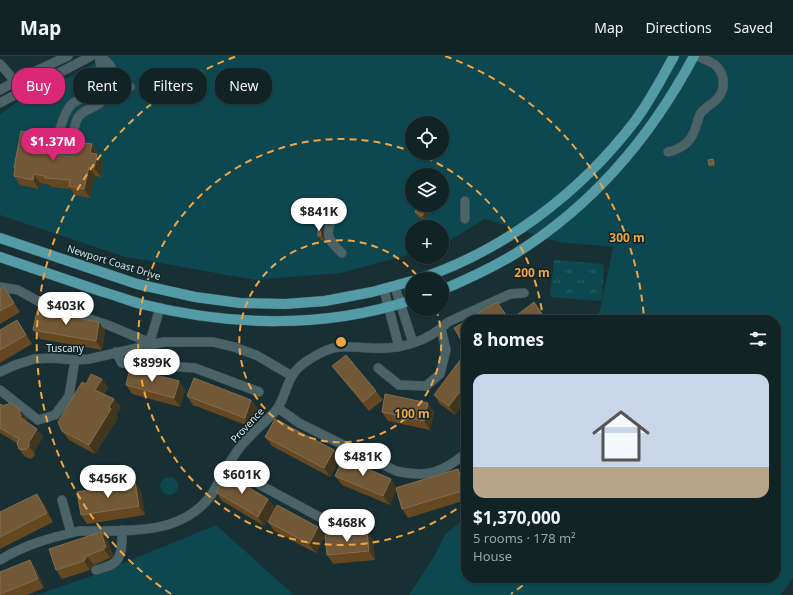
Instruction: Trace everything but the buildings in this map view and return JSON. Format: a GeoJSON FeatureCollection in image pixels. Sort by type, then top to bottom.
{"type":"FeatureCollection","features":[{"type":"Feature","properties":{"kind":"main road"},"geometry":{"type":"LineString","coordinates":[[435,272],[497,244],[535,219],[579,184],[635,120],[674,56]]}},
{"type":"Feature","properties":{"kind":"main road"},"geometry":{"type":"LineString","coordinates":[[449,287],[481,272],[518,252],[558,224],[592,194],[627,157],[653,124],[684,75],[694,56]]}},
{"type":"Feature","properties":{"kind":"main road","name":"Newport Coast Drive"},"geometry":{"type":"LineString","coordinates":[[0,238],[137,284],[195,297],[240,303],[285,304],[325,301],[384,290],[405,283]]}},
{"type":"Feature","properties":{"kind":"main road"},"geometry":{"type":"LineString","coordinates":[[0,257],[140,304],[196,316],[276,322],[321,319],[363,313],[405,302]]}},
{"type":"Feature","properties":{"kind":"street"},"geometry":{"type":"LineString","coordinates":[[44,68],[68,56]]}},
{"type":"Feature","properties":{"kind":"street"},"geometry":{"type":"LineString","coordinates":[[96,56],[98,68]]}},
{"type":"Feature","properties":{"kind":"street"},"geometry":{"type":"LineString","coordinates":[[96,56],[107,62],[111,68]]}},
{"type":"Feature","properties":{"kind":"street"},"geometry":{"type":"LineString","coordinates":[[0,103],[26,88],[96,56]]}},
{"type":"Feature","properties":{"kind":"street"},"geometry":{"type":"LineString","coordinates":[[668,152],[678,150],[690,139],[695,131],[700,113],[718,99],[723,89],[722,77],[718,67],[698,56]]}},
{"type":"Feature","properties":{"kind":"street"},"geometry":{"type":"LineString","coordinates":[[0,64],[12,78]]}},
{"type":"Feature","properties":{"kind":"street"},"geometry":{"type":"LineString","coordinates":[[0,90],[12,84]]}},
{"type":"Feature","properties":{"kind":"street"},"geometry":{"type":"LineString","coordinates":[[73,103],[67,111],[60,128],[57,143],[58,150],[60,153],[65,155],[70,154],[73,151],[76,122],[79,115],[98,104]]}},
{"type":"Feature","properties":{"kind":"street"},"geometry":{"type":"LineString","coordinates":[[465,201],[465,219]]}},
{"type":"Feature","properties":{"kind":"street"},"geometry":{"type":"LineString","coordinates":[[333,216],[328,226],[329,240],[331,244],[342,253]]}},
{"type":"Feature","properties":{"kind":"street"},"geometry":{"type":"LineString","coordinates":[[0,287],[18,290],[45,304],[108,325],[154,344]]}},
{"type":"Feature","properties":{"kind":"street"},"geometry":{"type":"LineString","coordinates":[[395,287],[413,344]]}},
{"type":"Feature","properties":{"kind":"street"},"geometry":{"type":"LineString","coordinates":[[384,290],[399,347]]}},
{"type":"Feature","properties":{"kind":"street","name":"Provence"},"geometry":{"type":"LineString","coordinates":[[464,315],[510,294],[524,293]]}},
{"type":"Feature","properties":{"kind":"street"},"geometry":{"type":"LineString","coordinates":[[154,344],[151,338],[160,308]]}},
{"type":"Feature","properties":{"kind":"street","name":"Provence"},"geometry":{"type":"LineString","coordinates":[[0,560],[17,550],[49,538],[79,531],[149,530],[167,526],[183,518],[197,509],[210,497],[227,467],[242,445],[278,408],[292,376],[314,357],[327,349],[343,346],[371,348],[399,347],[413,344],[442,328],[448,322],[461,316]]}},
{"type":"Feature","properties":{"kind":"street"},"geometry":{"type":"LineString","coordinates":[[378,368],[399,385],[426,386],[440,374],[446,350],[442,328]]}},
{"type":"Feature","properties":{"kind":"street","name":"Tuscany"},"geometry":{"type":"LineString","coordinates":[[0,372],[34,359],[89,359],[164,342],[212,342],[234,347],[256,355],[292,376]]}},
{"type":"Feature","properties":{"kind":"street"},"geometry":{"type":"LineString","coordinates":[[116,352],[122,363],[195,368],[259,392]]}},
{"type":"Feature","properties":{"kind":"street"},"geometry":{"type":"LineString","coordinates":[[0,390],[38,420],[55,415],[69,396],[75,360]]}},
{"type":"Feature","properties":{"kind":"street"},"geometry":{"type":"LineString","coordinates":[[278,408],[299,423],[396,471],[412,474],[432,473],[452,464],[461,457]]}},
{"type":"Feature","properties":{"kind":"street"},"geometry":{"type":"LineString","coordinates":[[227,467],[338,527]]}},
{"type":"Feature","properties":{"kind":"street"},"geometry":{"type":"LineString","coordinates":[[62,500],[71,533]]}},
{"type":"Feature","properties":{"kind":"street"},"geometry":{"type":"LineString","coordinates":[[96,570],[114,563],[119,556],[122,543],[122,530]]}},
{"type":"Feature","properties":{"kind":"green space"},"geometry":{"type":"Polygon","coordinates":[[[106,56],[793,56],[793,577],[781,595],[409,595],[435,555],[445,534],[461,522],[461,583],[781,583],[781,315],[598,315],[600,310],[613,247],[559,242],[485,219],[449,241],[449,220],[405,220],[405,256],[341,273],[255,280],[122,256],[0,215],[0,114],[14,104],[65,104],[65,79],[73,75],[73,104],[131,104],[131,68],[86,68],[106,56]]]}},
{"type":"Feature","properties":{"kind":"green space"},"geometry":{"type":"Polygon","coordinates":[[[555,260],[602,264],[604,267],[602,299],[599,301],[551,297],[550,295],[555,260]]]}},
{"type":"Feature","properties":{"kind":"green space"},"geometry":{"type":"Polygon","coordinates":[[[169,477],[175,480],[178,486],[175,492],[169,495],[163,492],[160,486],[163,480],[169,477]]]}},
{"type":"Feature","properties":{"kind":"green space"},"geometry":{"type":"Polygon","coordinates":[[[216,525],[294,595],[37,595],[94,575],[216,525]]]}}]}
